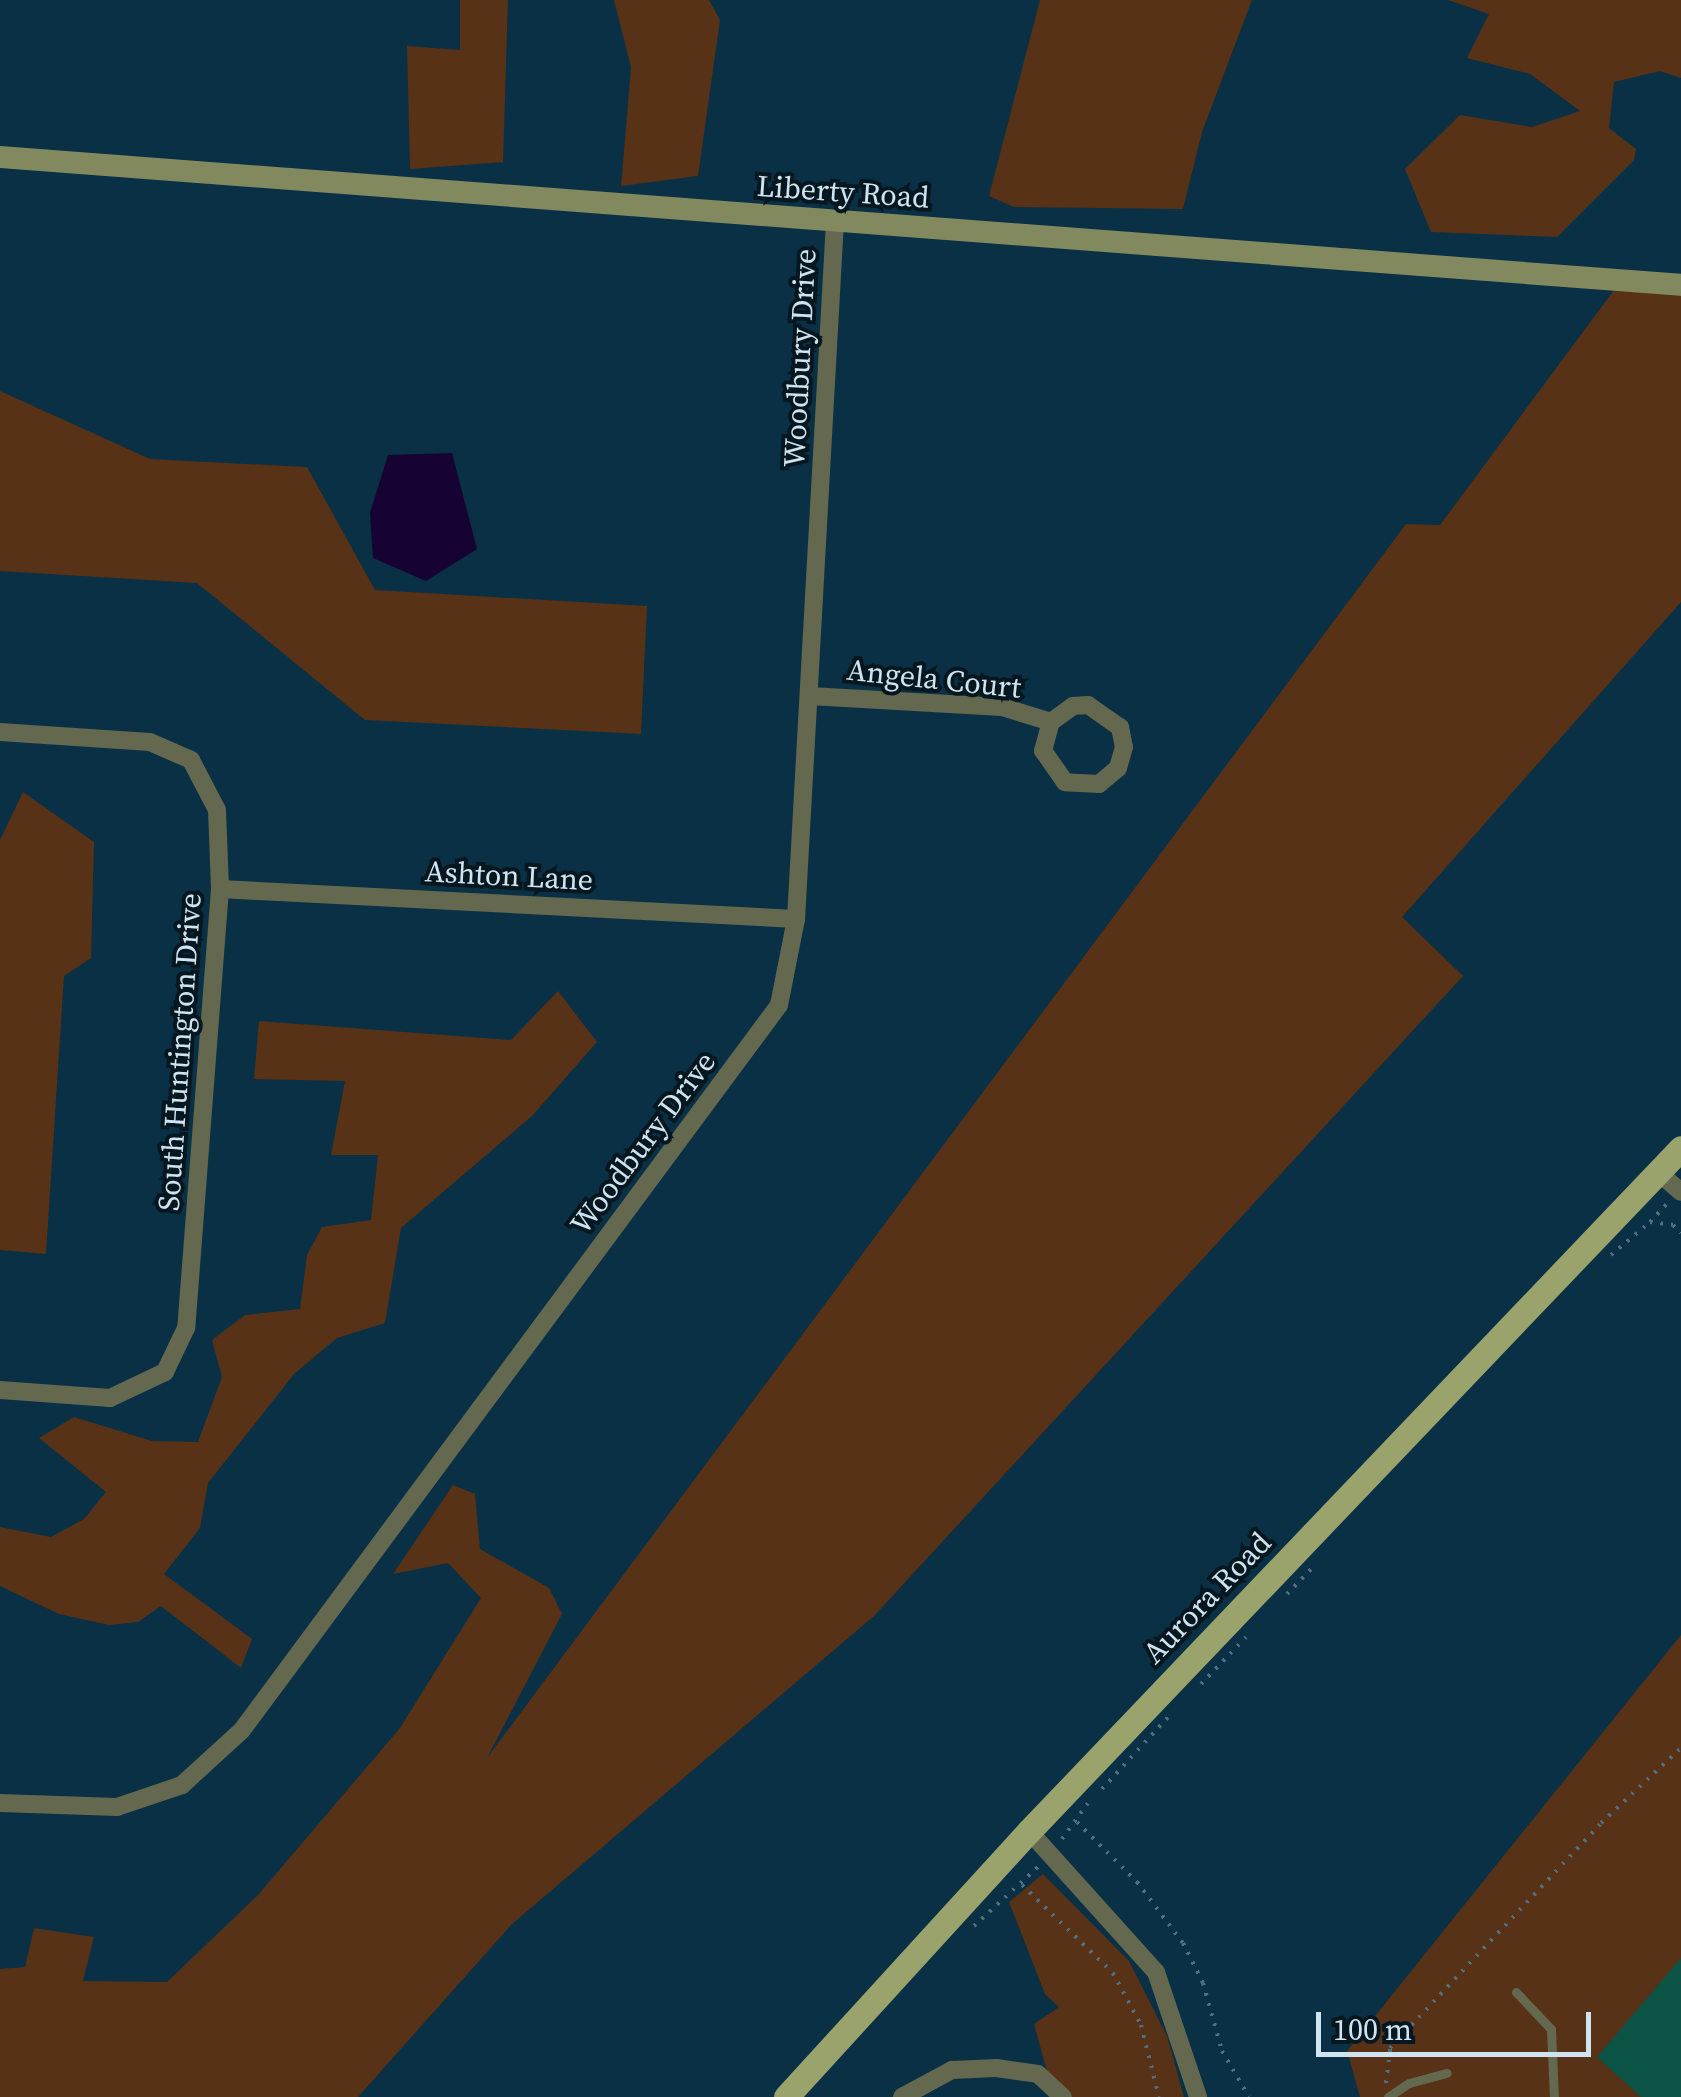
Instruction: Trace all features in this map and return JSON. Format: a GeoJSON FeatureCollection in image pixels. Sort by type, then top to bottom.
{"type":"FeatureCollection","features":[{"type":"Feature","properties":{"kind":"main road","name":"Aurora Road"},"geometry":{"type":"LineString","coordinates":[[786,2097],[1029,1832],[1681,1148]]}},
{"type":"Feature","properties":{"kind":"street","name":"Liberty Road"},"geometry":{"type":"LineString","coordinates":[[0,157],[1681,286]]}},
{"type":"Feature","properties":{"kind":"street","name":"Woodbury Drive"},"geometry":{"type":"LineString","coordinates":[[0,1803],[117,1806],[182,1784],[242,1730],[779,1005],[796,919],[835,222]]}},
{"type":"Feature","properties":{"kind":"street","name":"Angela Court"},"geometry":{"type":"LineString","coordinates":[[810,696],[1002,707],[1051,722]]}},
{"type":"Feature","properties":{"kind":"street","name":"Angela Court"},"geometry":{"type":"LineString","coordinates":[[1073,706],[1110,715],[1124,747],[1118,768],[1099,784],[1065,782],[1043,752],[1051,722],[1073,706]]}},
{"type":"Feature","properties":{"kind":"street","name":"South Huntington Drive"},"geometry":{"type":"LineString","coordinates":[[0,732],[150,742],[191,760],[217,810],[220,889],[186,1328],[165,1372],[110,1398],[0,1390]]}},
{"type":"Feature","properties":{"kind":"street","name":"Ashton Lane"},"geometry":{"type":"LineString","coordinates":[[220,889],[796,919]]}},
{"type":"Feature","properties":{"kind":"street"},"geometry":{"type":"LineString","coordinates":[[1658,1172],[1680,1191]]}},
{"type":"Feature","properties":{"kind":"street"},"geometry":{"type":"LineString","coordinates":[[1029,1832],[1156,1972],[1198,2097]]}},
{"type":"Feature","properties":{"kind":"street"},"geometry":{"type":"LineString","coordinates":[[902,2097],[952,2070],[996,2068],[1038,2074],[1063,2097]]}},
{"type":"Feature","properties":{"kind":"lane"},"geometry":{"type":"LineString","coordinates":[[1516,1992],[1551,2029],[1554,2097]]}},
{"type":"Feature","properties":{"kind":"lane"},"geometry":{"type":"LineString","coordinates":[[1388,2092],[1447,2073]]}},
{"type":"Feature","properties":{"kind":"path"},"geometry":{"type":"LineString","coordinates":[[1650,1222],[1680,1191]]}},
{"type":"Feature","properties":{"kind":"path"},"geometry":{"type":"LineString","coordinates":[[1388,2092],[1384,2062],[1390,2048],[1601,1823],[1681,1748]]}},
{"type":"Feature","properties":{"kind":"path"},"geometry":{"type":"LineString","coordinates":[[1076,1822],[1183,1943],[1203,1983],[1222,2051],[1249,2097]]}},
{"type":"Feature","properties":{"kind":"path"},"geometry":{"type":"LineString","coordinates":[[1030,1878],[1022,1886],[1099,1954],[1124,1991],[1159,2097]]}},
{"type":"Feature","properties":{"kind":"shaded area"},"geometry":{"type":"Polygon","coordinates":[[[460,0],[508,0],[503,162],[410,169],[407,46],[460,50],[460,0]]]}},
{"type":"Feature","properties":{"kind":"shaded area"},"geometry":{"type":"Polygon","coordinates":[[[614,0],[709,0],[720,20],[698,176],[621,186],[631,67],[614,0]]]}},
{"type":"Feature","properties":{"kind":"shaded area"},"geometry":{"type":"Polygon","coordinates":[[[1040,0],[1252,0],[1202,132],[1183,209],[1014,207],[989,196],[1040,0]]]}},
{"type":"Feature","properties":{"kind":"shaded area"},"geometry":{"type":"Polygon","coordinates":[[[1448,0],[1681,0],[1681,78],[1660,71],[1614,82],[1609,128],[1636,149],[1634,160],[1557,237],[1431,232],[1405,169],[1460,115],[1532,127],[1580,111],[1530,74],[1467,58],[1489,14],[1448,0]]]}},
{"type":"Feature","properties":{"kind":"shaded area"},"geometry":{"type":"Polygon","coordinates":[[[1620,282],[1681,285],[1681,602],[1402,917],[1463,976],[874,1616],[512,1924],[358,2097],[0,2097],[0,1969],[25,1967],[34,1928],[94,1937],[83,1981],[167,1982],[258,1895],[400,1728],[481,1598],[448,1563],[393,1574],[453,1485],[475,1494],[480,1549],[549,1588],[562,1614],[487,1758],[1406,524],[1440,525],[1620,282]]]}},
{"type":"Feature","properties":{"kind":"shaded area"},"geometry":{"type":"Polygon","coordinates":[[[0,391],[150,459],[307,467],[375,590],[647,606],[641,734],[365,720],[197,583],[0,571],[0,391]]]}},
{"type":"Feature","properties":{"kind":"shaded area"},"geometry":{"type":"Polygon","coordinates":[[[452,453],[477,549],[426,581],[373,558],[370,513],[388,455],[452,453]]]}},
{"type":"Feature","properties":{"kind":"shaded area"},"geometry":{"type":"Polygon","coordinates":[[[23,792],[94,842],[91,958],[64,976],[46,1254],[0,1250],[0,840],[23,792]]]}},
{"type":"Feature","properties":{"kind":"shaded area"},"geometry":{"type":"Polygon","coordinates":[[[558,991],[597,1042],[532,1116],[401,1228],[385,1323],[337,1338],[294,1374],[208,1483],[200,1528],[164,1574],[252,1639],[241,1668],[161,1606],[138,1622],[109,1625],[59,1614],[0,1586],[0,1527],[51,1537],[84,1519],[106,1492],[39,1438],[74,1417],[152,1441],[198,1442],[222,1377],[212,1340],[245,1315],[300,1309],[307,1255],[322,1227],[371,1220],[378,1155],[331,1155],[345,1081],[254,1079],[259,1021],[511,1040],[558,991]]]}},
{"type":"Feature","properties":{"kind":"shaded area"},"geometry":{"type":"Polygon","coordinates":[[[1681,1635],[1681,2097],[1360,2097],[1347,2051],[1681,1635]]]}},
{"type":"Feature","properties":{"kind":"shaded area"},"geometry":{"type":"Polygon","coordinates":[[[1043,1874],[1129,1961],[1167,2036],[1184,2097],[1054,2097],[1034,2024],[1059,2007],[1045,1994],[1009,1902],[1043,1874]]]}},
{"type":"Feature","properties":{"kind":"building"},"geometry":{"type":"Polygon","coordinates":[[[1681,1958],[1681,2097],[1641,2097],[1597,2057],[1681,1958]]]}}]}
